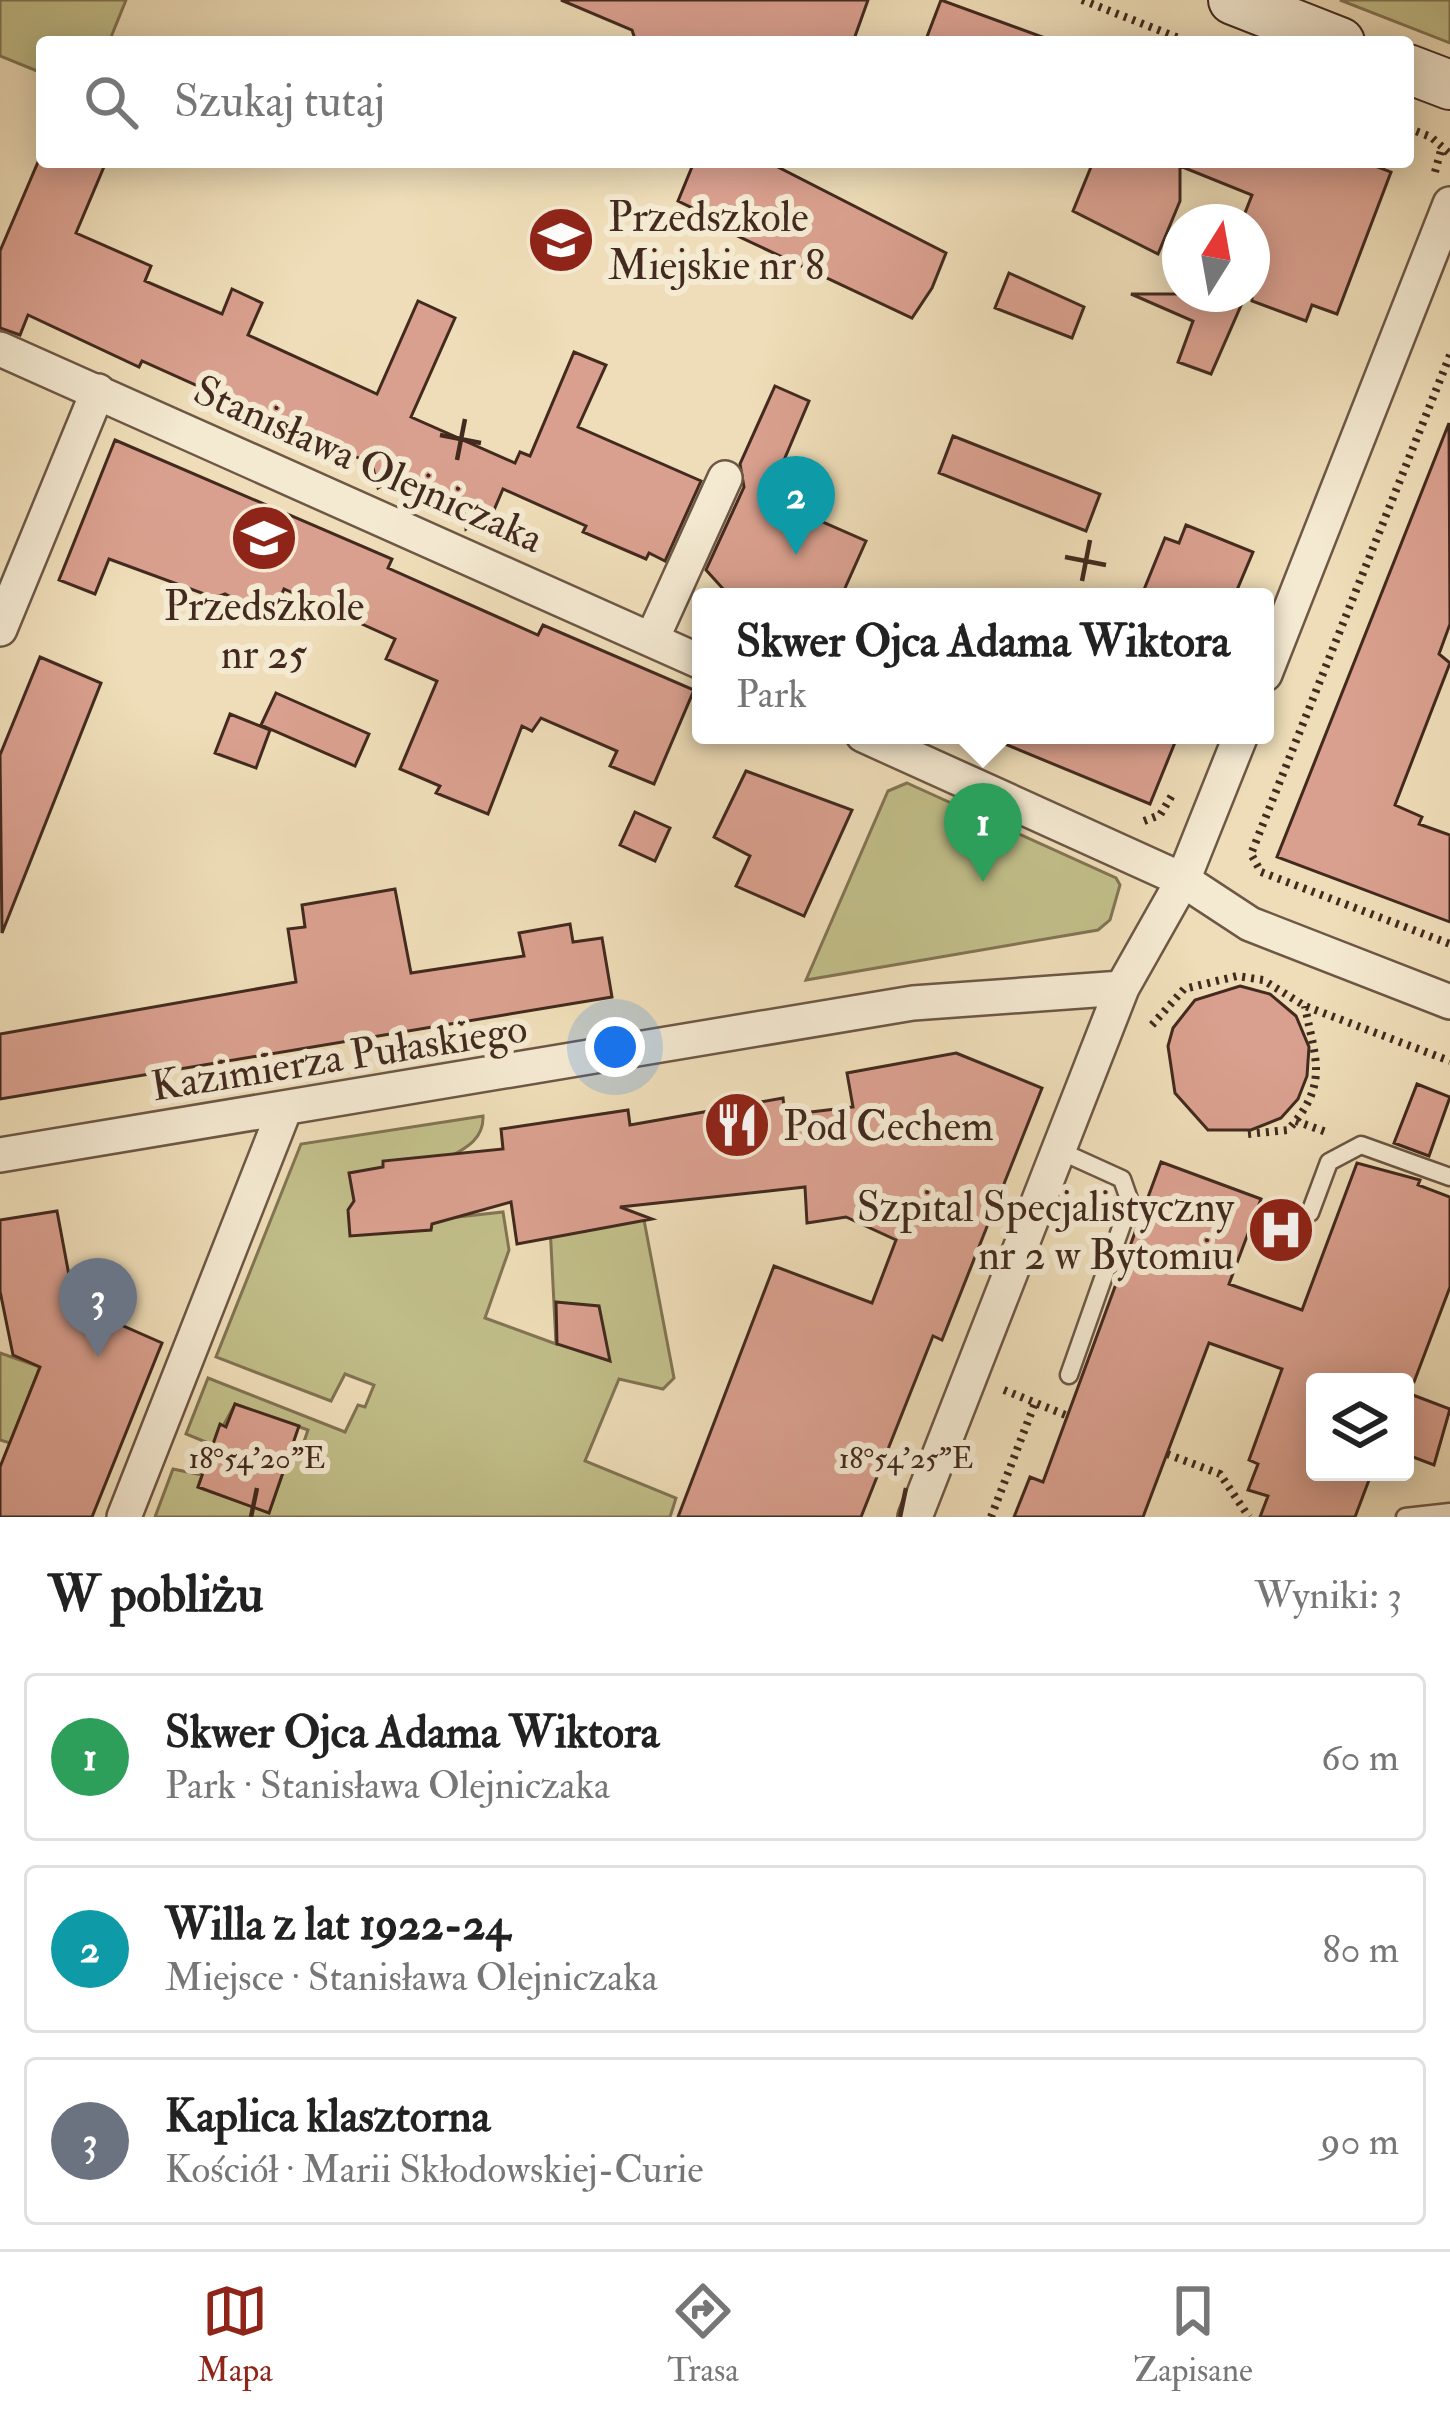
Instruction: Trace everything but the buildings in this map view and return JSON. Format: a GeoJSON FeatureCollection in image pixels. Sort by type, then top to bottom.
{"type":"FeatureCollection","features":[{"type":"Feature","properties":{"kind":"main road"},"geometry":{"type":"LineString","coordinates":[[1234,0],[1325,36]]}},
{"type":"Feature","properties":{"kind":"main road"},"geometry":{"type":"LineString","coordinates":[[1414,71],[1450,86]]}},
{"type":"Feature","properties":{"kind":"street"},"geometry":{"type":"LineString","coordinates":[[1274,651],[1450,204]]}},
{"type":"Feature","properties":{"kind":"street","name":"Stanisława Olejniczaka"},"geometry":{"type":"LineString","coordinates":[[0,349],[692,658]]}},
{"type":"Feature","properties":{"kind":"street"},"geometry":{"type":"LineString","coordinates":[[0,629],[98,391]]}},
{"type":"Feature","properties":{"kind":"street"},"geometry":{"type":"LineString","coordinates":[[652,639],[725,478]]}},
{"type":"Feature","properties":{"kind":"street"},"geometry":{"type":"LineString","coordinates":[[883,744],[1184,880],[1250,923],[1450,1002]]}},
{"type":"Feature","properties":{"kind":"street"},"geometry":{"type":"LineString","coordinates":[[915,1517],[1122,988],[1184,880],[1237,744]]}},
{"type":"Feature","properties":{"kind":"street","name":"Kazimierza Pułaskiego"},"geometry":{"type":"LineString","coordinates":[[0,1155],[913,1003],[1122,988]]}},
{"type":"Feature","properties":{"kind":"street"},"geometry":{"type":"LineString","coordinates":[[124,1517],[284,1111]]}},
{"type":"Feature","properties":{"kind":"lane"},"geometry":{"type":"LineString","coordinates":[[1310,1213],[1329,1162],[1361,1145],[1450,1177]]}},
{"type":"Feature","properties":{"kind":"lane"},"geometry":{"type":"LineString","coordinates":[[1058,1150],[1121,1179],[1130,1202],[1070,1375]]}},
{"type":"Feature","properties":{"kind":"lane"},"geometry":{"type":"LineString","coordinates":[[1405,1517],[1450,1511]]}},
{"type":"Feature","properties":{"kind":"path"},"geometry":{"type":"LineString","coordinates":[[1082,0],[1174,36]]}},
{"type":"Feature","properties":{"kind":"path"},"geometry":{"type":"LineString","coordinates":[[1414,130],[1431,137],[1450,154]]}},
{"type":"Feature","properties":{"kind":"path"},"geometry":{"type":"LineString","coordinates":[[1450,355],[1251,854],[1262,872],[1450,944]]}},
{"type":"Feature","properties":{"kind":"path"},"geometry":{"type":"LineString","coordinates":[[1139,822],[1160,815],[1178,784]]}},
{"type":"Feature","properties":{"kind":"path"},"geometry":{"type":"LineString","coordinates":[[1148,1035],[1171,998],[1210,980],[1263,980],[1305,1006],[1450,1061]]}},
{"type":"Feature","properties":{"kind":"path"},"geometry":{"type":"LineString","coordinates":[[1248,1134],[1288,1130],[1310,1102],[1318,1063],[1305,1006]]}},
{"type":"Feature","properties":{"kind":"path"},"geometry":{"type":"LineString","coordinates":[[992,1406],[1007,1367]]}},
{"type":"Feature","properties":{"kind":"path"},"geometry":{"type":"LineString","coordinates":[[999,1387],[1067,1416]]}},
{"type":"Feature","properties":{"kind":"path"},"geometry":{"type":"LineString","coordinates":[[991,1517],[1035,1403]]}},
{"type":"Feature","properties":{"kind":"path"},"geometry":{"type":"LineString","coordinates":[[1167,1454],[1220,1474],[1249,1517]]}},
{"type":"Feature","properties":{"kind":"shaded area"},"geometry":{"type":"Polygon","coordinates":[[[0,0],[126,0],[111,36],[36,36],[36,71],[0,56],[0,0]]]}},
{"type":"Feature","properties":{"kind":"shaded area"},"geometry":{"type":"Polygon","coordinates":[[[1340,0],[1450,0],[1450,43],[1340,0]]]}},
{"type":"Feature","properties":{"kind":"shaded area"},"geometry":{"type":"Polygon","coordinates":[[[907,783],[1116,878],[1120,885],[1110,920],[1098,930],[806,980],[888,791],[907,783]]]}},
{"type":"Feature","properties":{"kind":"shaded area"},"geometry":{"type":"Polygon","coordinates":[[[483,1116],[477,1136],[449,1157],[457,1217],[503,1212],[509,1250],[485,1318],[556,1344],[550,1225],[644,1220],[674,1378],[663,1389],[619,1379],[585,1461],[676,1498],[670,1517],[155,1517],[173,1469],[202,1475],[198,1487],[269,1512],[290,1453],[299,1456],[308,1430],[235,1404],[213,1445],[186,1434],[208,1378],[345,1432],[358,1405],[365,1407],[374,1385],[345,1374],[331,1401],[216,1357],[301,1144],[483,1116]]]}},
{"type":"Feature","properties":{"kind":"shaded area"},"geometry":{"type":"Polygon","coordinates":[[[0,1353],[40,1367],[10,1443],[0,1440],[0,1353]]]}},
{"type":"Feature","properties":{"kind":"place","name":"Przedszkole Miejskie nr 8"},"geometry":{"type":"Point","coordinates":[561,240]}},
{"type":"Feature","properties":{"kind":"place","name":"Przedszkole nr 25"},"geometry":{"type":"Point","coordinates":[264,538]}},
{"type":"Feature","properties":{"kind":"place","name":"Willa z lat 1922-24"},"geometry":{"type":"Point","coordinates":[796,555]}},
{"type":"Feature","properties":{"kind":"place","name":"Skwer Ojca Adama Wiktora"},"geometry":{"type":"Point","coordinates":[983,882]}},
{"type":"Feature","properties":{"kind":"place","name":"Pod Cechem"},"geometry":{"type":"Point","coordinates":[737,1125]}},
{"type":"Feature","properties":{"kind":"place","name":"Szpital Specjalistyczny nr 2 w Bytomiu"},"geometry":{"type":"Point","coordinates":[1281,1230]}},
{"type":"Feature","properties":{"kind":"place","name":"Kaplica klasztorna"},"geometry":{"type":"Point","coordinates":[98,1357]}}]}
